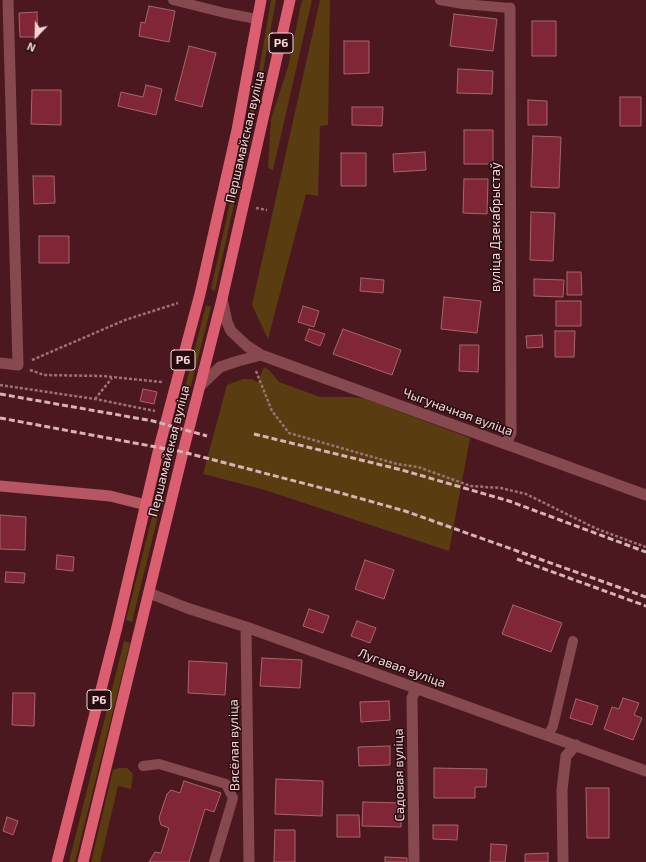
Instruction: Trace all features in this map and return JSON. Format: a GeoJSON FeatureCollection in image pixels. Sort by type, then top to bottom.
{"type":"FeatureCollection","features":[{"type":"Feature","properties":{"kind":"main road","name":"Першамайская вуліца"},"geometry":{"type":"LineString","coordinates":[[57,862],[117,627],[159,448],[202,287],[237,130],[261,0]]}},
{"type":"Feature","properties":{"kind":"main road","name":"Першамайская вуліца"},"geometry":{"type":"LineString","coordinates":[[83,862],[222,299],[290,0]]}},
{"type":"Feature","properties":{"kind":"main road"},"geometry":{"type":"LineString","coordinates":[[0,486],[110,496],[146,505]]}},
{"type":"Feature","properties":{"kind":"street"},"geometry":{"type":"LineString","coordinates":[[0,363],[18,365],[8,0]]}},
{"type":"Feature","properties":{"kind":"street","name":"вуліца Дзекабрыстаў"},"geometry":{"type":"LineString","coordinates":[[506,444],[511,433],[510,8]]}},
{"type":"Feature","properties":{"kind":"street","name":"Чыгуначная вуліца"},"geometry":{"type":"LineString","coordinates":[[222,299],[227,322],[231,331],[247,346],[261,355],[646,495]]}},
{"type":"Feature","properties":{"kind":"street"},"geometry":{"type":"LineString","coordinates":[[200,386],[220,367],[238,360],[261,355]]}},
{"type":"Feature","properties":{"kind":"street","name":"Лугавая вуліца"},"geometry":{"type":"LineString","coordinates":[[149,592],[187,608],[246,627],[646,771]]}},
{"type":"Feature","properties":{"kind":"street","name":"Вясёлая вуліца"},"geometry":{"type":"LineString","coordinates":[[246,627],[249,862]]}},
{"type":"Feature","properties":{"kind":"street","name":"Садовая вуліца"},"geometry":{"type":"LineString","coordinates":[[414,862],[412,698],[416,688]]}},
{"type":"Feature","properties":{"kind":"street"},"geometry":{"type":"LineString","coordinates":[[563,862],[562,790],[566,756],[576,745]]}},
{"type":"Feature","properties":{"kind":"lane"},"geometry":{"type":"LineString","coordinates":[[173,0],[225,13],[257,19]]}},
{"type":"Feature","properties":{"kind":"lane"},"geometry":{"type":"LineString","coordinates":[[440,0],[510,8]]}},
{"type":"Feature","properties":{"kind":"lane"},"geometry":{"type":"LineString","coordinates":[[548,735],[553,726],[574,641]]}},
{"type":"Feature","properties":{"kind":"lane"},"geometry":{"type":"LineString","coordinates":[[143,766],[159,764],[226,784],[233,798],[214,862]]}},
{"type":"Feature","properties":{"kind":"path"},"geometry":{"type":"LineString","coordinates":[[18,365],[125,320],[178,303]]}},
{"type":"Feature","properties":{"kind":"path"},"geometry":{"type":"LineString","coordinates":[[18,365],[44,375],[103,376],[162,382]]}},
{"type":"Feature","properties":{"kind":"path"},"geometry":{"type":"LineString","coordinates":[[256,371],[272,411],[289,433],[397,464],[418,468],[471,486],[501,488],[526,494],[597,529],[646,547]]}},
{"type":"Feature","properties":{"kind":"path"},"geometry":{"type":"LineString","coordinates":[[95,399],[112,377]]}},
{"type":"Feature","properties":{"kind":"path"},"geometry":{"type":"LineString","coordinates":[[0,385],[95,399],[156,412]]}},
{"type":"Feature","properties":{"kind":"shaded area"},"geometry":{"type":"Polygon","coordinates":[[[271,0],[276,0],[263,71],[215,291],[211,289],[259,70],[271,0]]]}},
{"type":"Feature","properties":{"kind":"shaded area"},"geometry":{"type":"Polygon","coordinates":[[[303,0],[312,0],[273,170],[268,168],[271,119],[288,67],[303,0]]]}},
{"type":"Feature","properties":{"kind":"shaded area"},"geometry":{"type":"Polygon","coordinates":[[[320,0],[330,0],[328,125],[320,126],[318,196],[306,194],[268,339],[252,305],[320,0]]]}},
{"type":"Feature","properties":{"kind":"shaded area"},"geometry":{"type":"Polygon","coordinates":[[[206,305],[211,307],[182,421],[179,423],[177,418],[206,305]]]}},
{"type":"Feature","properties":{"kind":"shaded area"},"geometry":{"type":"Polygon","coordinates":[[[264,367],[269,370],[279,382],[320,397],[352,397],[366,399],[470,438],[449,551],[265,490],[203,474],[227,385],[243,379],[251,379],[258,382],[264,367]]]}},
{"type":"Feature","properties":{"kind":"shaded area"},"geometry":{"type":"Polygon","coordinates":[[[167,458],[172,459],[132,622],[126,620],[167,458]]]}},
{"type":"Feature","properties":{"kind":"shaded area"},"geometry":{"type":"Polygon","coordinates":[[[124,641],[130,643],[75,862],[69,862],[124,641]]]}},
{"type":"Feature","properties":{"kind":"shaded area"},"geometry":{"type":"Polygon","coordinates":[[[127,768],[133,774],[131,789],[118,786],[100,862],[91,862],[113,770],[127,768]]]}},
{"type":"Feature","properties":{"kind":"building"},"geometry":{"type":"Polygon","coordinates":[[[149,6],[175,11],[169,42],[139,36],[141,22],[145,23],[149,6]]]}},
{"type":"Feature","properties":{"kind":"building"},"geometry":{"type":"Polygon","coordinates":[[[37,12],[38,37],[20,37],[19,13],[37,12]]]}},
{"type":"Feature","properties":{"kind":"building"},"geometry":{"type":"Polygon","coordinates":[[[454,14],[497,19],[493,51],[450,46],[454,14]]]}},
{"type":"Feature","properties":{"kind":"building"},"geometry":{"type":"Polygon","coordinates":[[[532,21],[556,21],[556,56],[532,56],[532,21]]]}},
{"type":"Feature","properties":{"kind":"building"},"geometry":{"type":"Polygon","coordinates":[[[344,41],[369,41],[369,73],[344,74],[344,41]]]}},
{"type":"Feature","properties":{"kind":"building"},"geometry":{"type":"Polygon","coordinates":[[[189,46],[216,53],[202,107],[175,100],[189,46]]]}},
{"type":"Feature","properties":{"kind":"building"},"geometry":{"type":"Polygon","coordinates":[[[458,69],[493,71],[492,94],[457,93],[458,69]]]}},
{"type":"Feature","properties":{"kind":"building"},"geometry":{"type":"Polygon","coordinates":[[[146,85],[162,89],[156,115],[118,106],[121,92],[143,97],[146,85]]]}},
{"type":"Feature","properties":{"kind":"building"},"geometry":{"type":"Polygon","coordinates":[[[32,90],[61,90],[61,125],[31,124],[32,90]]]}},
{"type":"Feature","properties":{"kind":"building"},"geometry":{"type":"Polygon","coordinates":[[[620,97],[641,97],[641,126],[620,126],[620,97]]]}},
{"type":"Feature","properties":{"kind":"building"},"geometry":{"type":"Polygon","coordinates":[[[528,100],[547,101],[547,125],[528,125],[528,100]]]}},
{"type":"Feature","properties":{"kind":"building"},"geometry":{"type":"Polygon","coordinates":[[[352,107],[383,107],[382,126],[352,125],[352,107]]]}},
{"type":"Feature","properties":{"kind":"building"},"geometry":{"type":"Polygon","coordinates":[[[464,130],[493,130],[493,164],[464,164],[464,130]]]}},
{"type":"Feature","properties":{"kind":"building"},"geometry":{"type":"Polygon","coordinates":[[[533,136],[561,137],[559,188],[531,187],[533,136]]]}},
{"type":"Feature","properties":{"kind":"building"},"geometry":{"type":"Polygon","coordinates":[[[425,152],[426,170],[394,172],[393,154],[425,152]]]}},
{"type":"Feature","properties":{"kind":"building"},"geometry":{"type":"Polygon","coordinates":[[[341,153],[366,153],[366,186],[341,186],[341,153]]]}},
{"type":"Feature","properties":{"kind":"building"},"geometry":{"type":"Polygon","coordinates":[[[33,176],[54,176],[55,203],[34,204],[33,176]]]}},
{"type":"Feature","properties":{"kind":"building"},"geometry":{"type":"Polygon","coordinates":[[[464,179],[488,179],[487,214],[463,213],[464,179]]]}},
{"type":"Feature","properties":{"kind":"building"},"geometry":{"type":"Polygon","coordinates":[[[531,212],[555,213],[553,261],[530,260],[531,212]]]}},
{"type":"Feature","properties":{"kind":"building"},"geometry":{"type":"Polygon","coordinates":[[[39,236],[69,236],[69,263],[39,263],[39,236]]]}},
{"type":"Feature","properties":{"kind":"building"},"geometry":{"type":"Polygon","coordinates":[[[567,272],[581,272],[582,295],[567,295],[567,272]]]}},
{"type":"Feature","properties":{"kind":"building"},"geometry":{"type":"Polygon","coordinates":[[[361,278],[384,280],[383,293],[360,291],[361,278]]]}},
{"type":"Feature","properties":{"kind":"building"},"geometry":{"type":"Polygon","coordinates":[[[534,279],[564,280],[563,297],[534,296],[534,279]]]}},
{"type":"Feature","properties":{"kind":"building"},"geometry":{"type":"Polygon","coordinates":[[[444,297],[481,301],[477,333],[441,329],[444,297]]]}},
{"type":"Feature","properties":{"kind":"building"},"geometry":{"type":"Polygon","coordinates":[[[556,301],[581,301],[581,326],[556,326],[556,301]]]}},
{"type":"Feature","properties":{"kind":"building"},"geometry":{"type":"Polygon","coordinates":[[[303,306],[319,311],[314,327],[298,322],[303,306]]]}},
{"type":"Feature","properties":{"kind":"building"},"geometry":{"type":"Polygon","coordinates":[[[309,329],[325,334],[320,346],[305,340],[309,329]]]}},
{"type":"Feature","properties":{"kind":"building"},"geometry":{"type":"Polygon","coordinates":[[[343,329],[401,350],[392,375],[333,354],[343,329]]]}},
{"type":"Feature","properties":{"kind":"building"},"geometry":{"type":"Polygon","coordinates":[[[555,331],[575,331],[574,357],[555,357],[555,331]]]}},
{"type":"Feature","properties":{"kind":"building"},"geometry":{"type":"Polygon","coordinates":[[[542,335],[543,347],[527,348],[526,336],[542,335]]]}},
{"type":"Feature","properties":{"kind":"building"},"geometry":{"type":"Polygon","coordinates":[[[460,345],[479,345],[478,372],[459,371],[460,345]]]}},
{"type":"Feature","properties":{"kind":"building"},"geometry":{"type":"Polygon","coordinates":[[[143,389],[157,392],[154,404],[140,401],[143,389]]]}},
{"type":"Feature","properties":{"kind":"building"},"geometry":{"type":"Polygon","coordinates":[[[0,515],[26,517],[25,550],[0,549],[0,515]]]}},
{"type":"Feature","properties":{"kind":"building"},"geometry":{"type":"Polygon","coordinates":[[[57,555],[74,557],[73,571],[56,569],[57,555]]]}},
{"type":"Feature","properties":{"kind":"building"},"geometry":{"type":"Polygon","coordinates":[[[365,560],[394,570],[384,599],[355,589],[365,560]]]}},
{"type":"Feature","properties":{"kind":"building"},"geometry":{"type":"Polygon","coordinates":[[[6,572],[25,573],[24,583],[5,582],[6,572]]]}},
{"type":"Feature","properties":{"kind":"building"},"geometry":{"type":"Polygon","coordinates":[[[513,605],[562,623],[551,652],[502,634],[513,605]]]}},
{"type":"Feature","properties":{"kind":"building"},"geometry":{"type":"Polygon","coordinates":[[[309,609],[329,616],[323,633],[303,626],[309,609]]]}},
{"type":"Feature","properties":{"kind":"building"},"geometry":{"type":"Polygon","coordinates":[[[357,621],[376,628],[370,643],[351,636],[357,621]]]}},
{"type":"Feature","properties":{"kind":"building"},"geometry":{"type":"Polygon","coordinates":[[[262,658],[302,660],[300,688],[260,686],[262,658]]]}},
{"type":"Feature","properties":{"kind":"building"},"geometry":{"type":"Polygon","coordinates":[[[189,661],[227,663],[225,695],[188,693],[189,661]]]}},
{"type":"Feature","properties":{"kind":"building"},"geometry":{"type":"Polygon","coordinates":[[[13,693],[35,693],[34,726],[12,725],[13,693]]]}},
{"type":"Feature","properties":{"kind":"building"},"geometry":{"type":"Polygon","coordinates":[[[623,698],[639,703],[634,715],[642,718],[633,740],[604,729],[612,707],[619,709],[623,698]]]}},
{"type":"Feature","properties":{"kind":"building"},"geometry":{"type":"Polygon","coordinates":[[[576,699],[598,706],[592,725],[570,718],[576,699]]]}},
{"type":"Feature","properties":{"kind":"building"},"geometry":{"type":"Polygon","coordinates":[[[389,701],[390,720],[361,722],[360,702],[389,701]]]}},
{"type":"Feature","properties":{"kind":"building"},"geometry":{"type":"Polygon","coordinates":[[[390,746],[390,765],[359,766],[358,747],[390,746]]]}},
{"type":"Feature","properties":{"kind":"building"},"geometry":{"type":"Polygon","coordinates":[[[434,768],[487,769],[486,787],[475,787],[475,798],[434,798],[434,768]]]}},
{"type":"Feature","properties":{"kind":"building"},"geometry":{"type":"Polygon","coordinates":[[[276,779],[323,781],[322,816],[275,814],[276,779]]]}},
{"type":"Feature","properties":{"kind":"building"},"geometry":{"type":"Polygon","coordinates":[[[184,781],[221,793],[214,812],[205,809],[189,862],[149,862],[155,852],[161,853],[169,828],[161,825],[159,818],[167,794],[171,790],[180,793],[184,781]]]}},
{"type":"Feature","properties":{"kind":"building"},"geometry":{"type":"Polygon","coordinates":[[[586,788],[609,788],[609,838],[587,838],[586,788]]]}},
{"type":"Feature","properties":{"kind":"building"},"geometry":{"type":"Polygon","coordinates":[[[363,802],[401,803],[401,827],[362,826],[363,802]]]}},
{"type":"Feature","properties":{"kind":"building"},"geometry":{"type":"Polygon","coordinates":[[[337,815],[359,815],[360,837],[337,837],[337,815]]]}},
{"type":"Feature","properties":{"kind":"building"},"geometry":{"type":"Polygon","coordinates":[[[7,817],[18,821],[13,835],[3,831],[7,817]]]}},
{"type":"Feature","properties":{"kind":"building"},"geometry":{"type":"Polygon","coordinates":[[[433,825],[458,825],[457,840],[433,839],[433,825]]]}},
{"type":"Feature","properties":{"kind":"building"},"geometry":{"type":"Polygon","coordinates":[[[275,830],[295,830],[295,862],[274,862],[275,830]]]}},
{"type":"Feature","properties":{"kind":"building"},"geometry":{"type":"Polygon","coordinates":[[[491,844],[507,845],[505,862],[490,862],[491,844]]]}},
{"type":"Feature","properties":{"kind":"building"},"geometry":{"type":"Polygon","coordinates":[[[548,853],[548,862],[525,862],[525,854],[548,853]]]}},
{"type":"Feature","properties":{"kind":"building"},"geometry":{"type":"Polygon","coordinates":[[[385,857],[407,858],[407,862],[385,862],[385,857]]]}},
{"type":"Feature","properties":{"kind":"railway"},"geometry":{"type":"LineString","coordinates":[[0,394],[153,421],[207,436]]}},
{"type":"Feature","properties":{"kind":"railway"},"geometry":{"type":"LineString","coordinates":[[0,418],[183,452],[337,492],[405,511],[646,597]]}},
{"type":"Feature","properties":{"kind":"railway"},"geometry":{"type":"LineString","coordinates":[[254,434],[402,470],[509,501],[646,552]]}},
{"type":"Feature","properties":{"kind":"railway"},"geometry":{"type":"LineString","coordinates":[[517,559],[646,606]]}}]}
